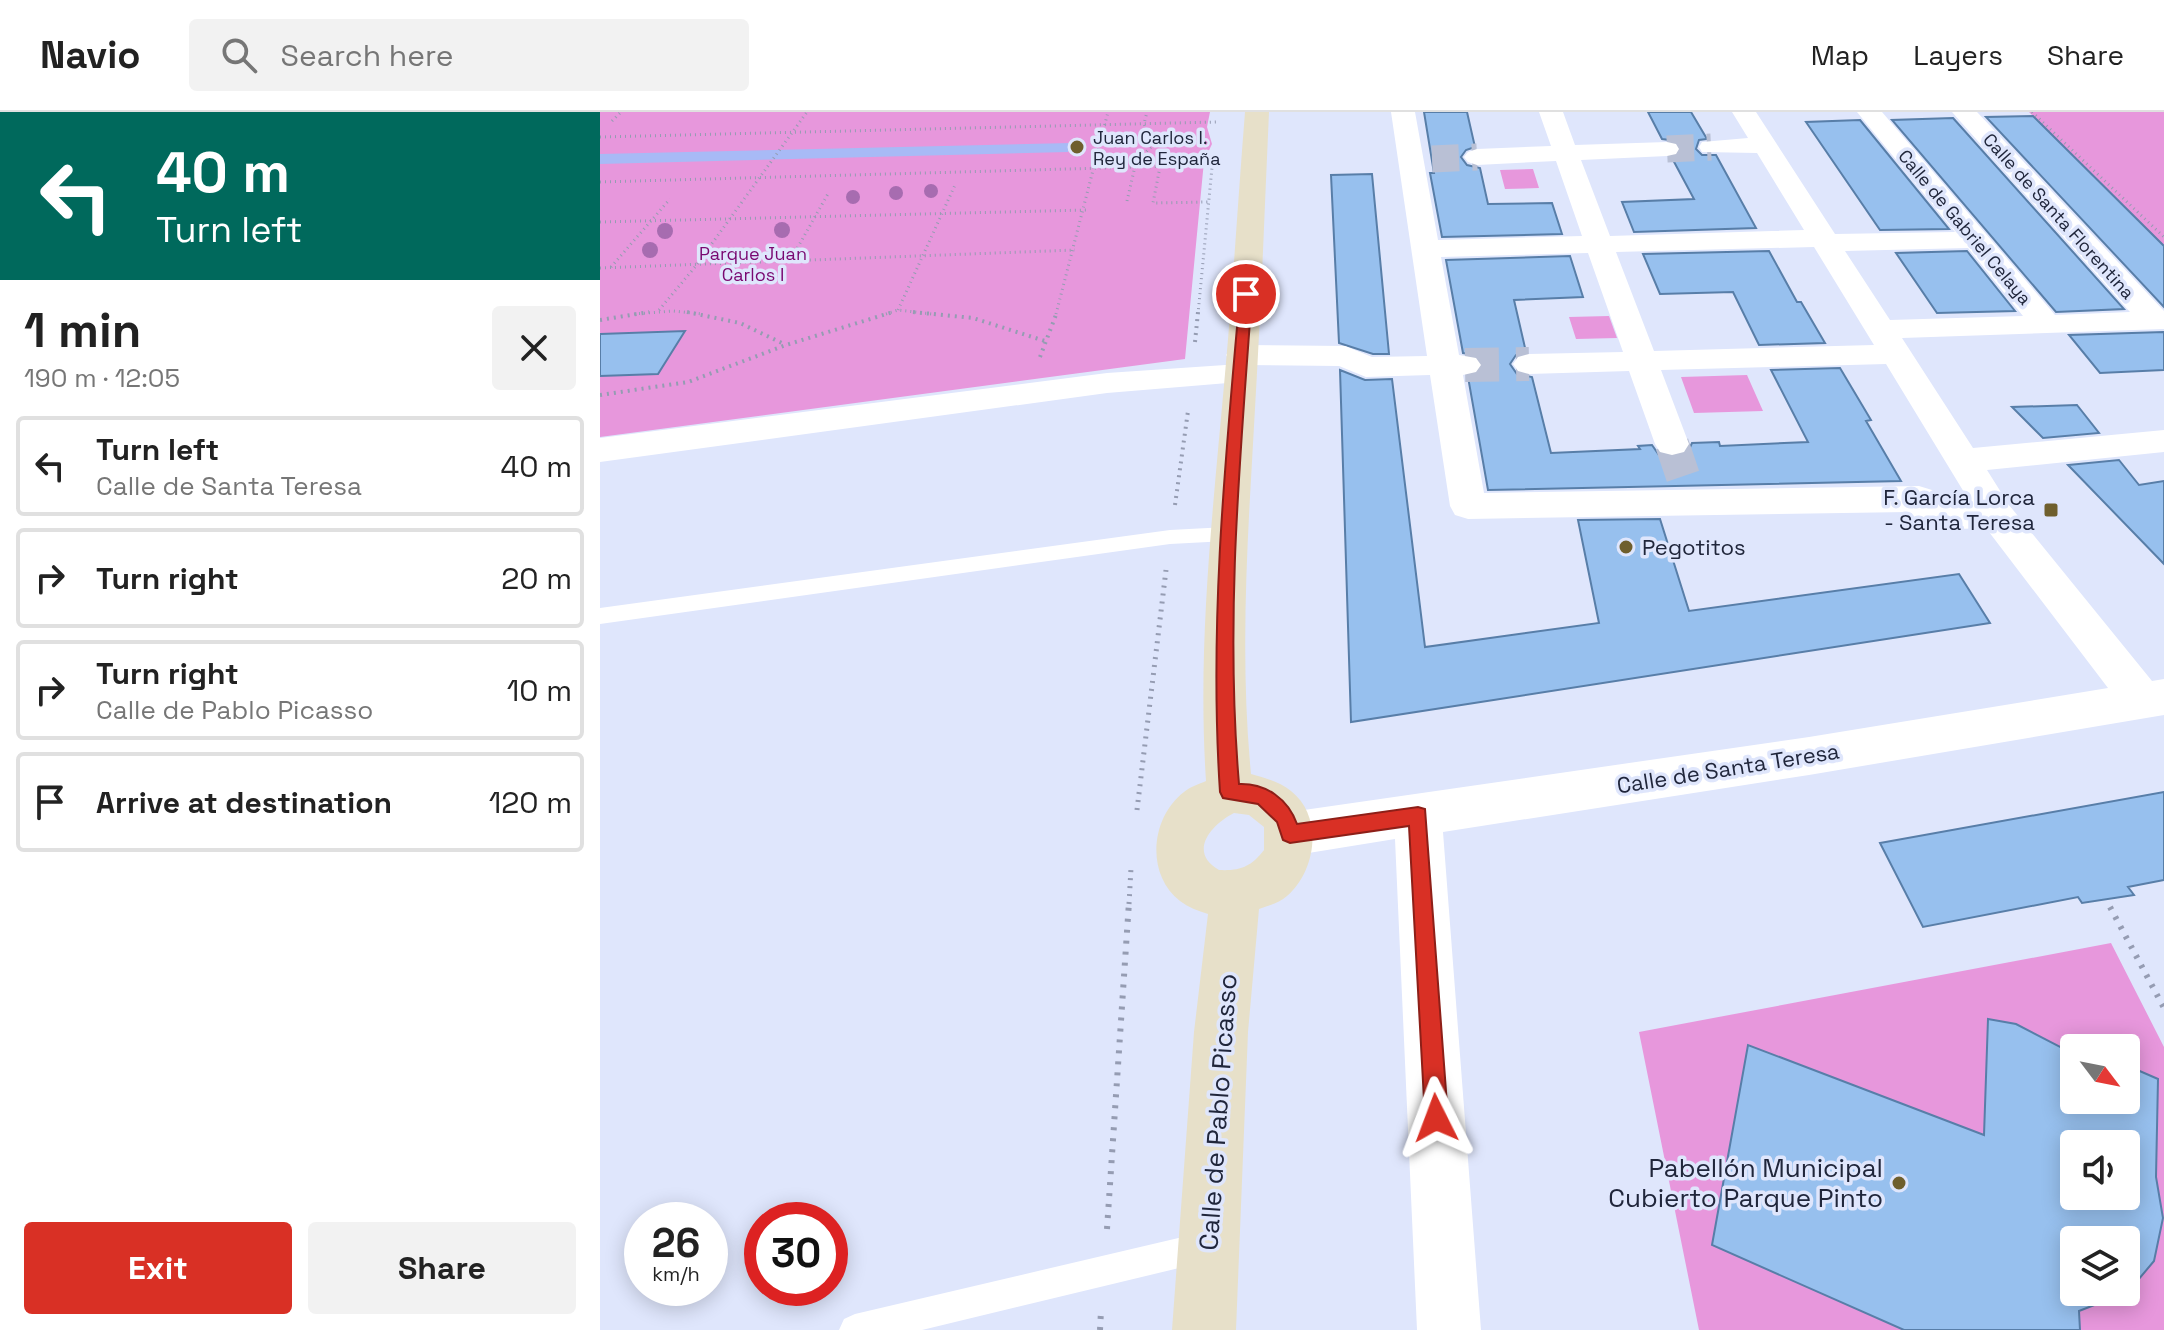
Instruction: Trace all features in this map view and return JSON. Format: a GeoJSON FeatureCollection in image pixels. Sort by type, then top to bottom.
{"type":"FeatureCollection","features":[{"type":"Feature","properties":{"kind":"main road"},"geometry":{"type":"LineString","coordinates":[[1230,792],[1223,708],[1227,534],[1242,365],[1257,112]]}},
{"type":"Feature","properties":{"kind":"main road"},"geometry":{"type":"LineString","coordinates":[[1230,792],[1247,792],[1263,797],[1276,806],[1286,818],[1290,834],[1289,850],[1282,866],[1270,880],[1253,890],[1235,895],[1215,894],[1198,886],[1185,874],[1179,858],[1177,840],[1184,823],[1196,808],[1211,798],[1230,792]]}},
{"type":"Feature","properties":{"kind":"main road","name":"Calle de Pablo Picasso"},"geometry":{"type":"LineString","coordinates":[[1204,1330],[1221,1032],[1235,895]]}},
{"type":"Feature","properties":{"kind":"street"},"geometry":{"type":"LineString","coordinates":[[1403,112],[1422,160],[1426,249],[1456,366],[1468,506],[1691,497],[1919,499],[1930,517],[1996,514]]}},
{"type":"Feature","properties":{"kind":"street"},"geometry":{"type":"LineString","coordinates":[[1551,112],[1672,444]]}},
{"type":"Feature","properties":{"kind":"street"},"geometry":{"type":"LineString","coordinates":[[1744,112],[1996,514],[2153,698]]}},
{"type":"Feature","properties":{"kind":"street","name":"Calle de Santa Florentina"},"geometry":{"type":"LineString","coordinates":[[1964,112],[2159,320]]}},
{"type":"Feature","properties":{"kind":"street","name":"Calle de Gabriel Celaya"},"geometry":{"type":"LineString","coordinates":[[1877,121],[2047,325]]}},
{"type":"Feature","properties":{"kind":"street"},"geometry":{"type":"LineString","coordinates":[[1711,147],[1765,145]]}},
{"type":"Feature","properties":{"kind":"street"},"geometry":{"type":"LineString","coordinates":[[1477,157],[1667,149]]}},
{"type":"Feature","properties":{"kind":"street"},"geometry":{"type":"LineString","coordinates":[[1426,249],[1824,240],[1975,240]]}},
{"type":"Feature","properties":{"kind":"street","name":"Calle de Santa Florentina"},"geometry":{"type":"LineString","coordinates":[[1529,364],[1641,361],[1887,342],[2047,325],[2159,320]]}},
{"type":"Feature","properties":{"kind":"street"},"geometry":{"type":"LineString","coordinates":[[600,450],[1107,383],[1193,376],[1242,365],[1345,356],[1366,367],[1456,366]]}},
{"type":"Feature","properties":{"kind":"street"},"geometry":{"type":"LineString","coordinates":[[1962,461],[2164,441]]}},
{"type":"Feature","properties":{"kind":"street","name":"Calle de Santa Teresa"},"geometry":{"type":"LineString","coordinates":[[1290,834],[1809,756],[2153,698]]}},
{"type":"Feature","properties":{"kind":"street"},"geometry":{"type":"LineString","coordinates":[[1418,816],[1449,1330]]}},
{"type":"Feature","properties":{"kind":"lane"},"geometry":{"type":"LineString","coordinates":[[600,616],[1170,537],[1227,534]]}},
{"type":"Feature","properties":{"kind":"lane"},"geometry":{"type":"LineString","coordinates":[[855,1330],[1208,1246]]}},
{"type":"Feature","properties":{"kind":"path"},"geometry":{"type":"LineString","coordinates":[[612,121],[621,112]]}},
{"type":"Feature","properties":{"kind":"path"},"geometry":{"type":"LineString","coordinates":[[659,310],[697,265],[807,112]]}},
{"type":"Feature","properties":{"kind":"path"},"geometry":{"type":"LineString","coordinates":[[1037,363],[1048,342],[1075,250],[1108,112]]}},
{"type":"Feature","properties":{"kind":"path"},"geometry":{"type":"LineString","coordinates":[[1127,201],[1135,167],[1153,145],[1144,124],[1147,112]]}},
{"type":"Feature","properties":{"kind":"path"},"geometry":{"type":"LineString","coordinates":[[1167,123],[1169,112]]}},
{"type":"Feature","properties":{"kind":"path"},"geometry":{"type":"LineString","coordinates":[[1215,133],[1217,112]]}},
{"type":"Feature","properties":{"kind":"path"},"geometry":{"type":"LineString","coordinates":[[2032,112],[2164,237]]}},
{"type":"Feature","properties":{"kind":"path"},"geometry":{"type":"LineString","coordinates":[[600,137],[1216,122]]}},
{"type":"Feature","properties":{"kind":"path"},"geometry":{"type":"LineString","coordinates":[[1135,826],[1193,376],[1213,154]]}},
{"type":"Feature","properties":{"kind":"path"},"geometry":{"type":"LineString","coordinates":[[600,182],[1212,165]]}},
{"type":"Feature","properties":{"kind":"path"},"geometry":{"type":"LineString","coordinates":[[1160,166],[1153,203],[1208,202]]}},
{"type":"Feature","properties":{"kind":"path"},"geometry":{"type":"LineString","coordinates":[[898,310],[955,185]]}},
{"type":"Feature","properties":{"kind":"path"},"geometry":{"type":"LineString","coordinates":[[789,262],[829,192]]}},
{"type":"Feature","properties":{"kind":"path"},"geometry":{"type":"LineString","coordinates":[[610,267],[670,199]]}},
{"type":"Feature","properties":{"kind":"path"},"geometry":{"type":"LineString","coordinates":[[600,222],[1086,210]]}},
{"type":"Feature","properties":{"kind":"path"},"geometry":{"type":"LineString","coordinates":[[2154,228],[2164,227]]}},
{"type":"Feature","properties":{"kind":"path"},"geometry":{"type":"LineString","coordinates":[[600,268],[1075,250]]}},
{"type":"Feature","properties":{"kind":"path"},"geometry":{"type":"LineString","coordinates":[[600,320],[659,310],[703,311],[760,330],[786,345]]}},
{"type":"Feature","properties":{"kind":"path"},"geometry":{"type":"LineString","coordinates":[[600,395],[688,382],[786,345],[898,310],[973,318],[1048,342]]}},
{"type":"Feature","properties":{"kind":"path"},"geometry":{"type":"LineString","coordinates":[[1100,1330],[1132,856]]}},
{"type":"Feature","properties":{"kind":"path"},"geometry":{"type":"LineString","coordinates":[[2110,907],[2164,1008]]}},
{"type":"Feature","properties":{"kind":"green space","name":"Parque Juan Carlos I"},"geometry":{"type":"Polygon","coordinates":[[[600,112],[1210,112],[1207,127],[1212,144],[1204,161],[1185,359],[600,437],[600,112]]]}},
{"type":"Feature","properties":{"kind":"green space"},"geometry":{"type":"Polygon","coordinates":[[[2029,112],[2164,112],[2164,246],[2029,112]]]}},
{"type":"Feature","properties":{"kind":"green space"},"geometry":{"type":"Polygon","coordinates":[[[1533,169],[1539,188],[1505,189],[1500,170],[1533,169]]]}},
{"type":"Feature","properties":{"kind":"green space"},"geometry":{"type":"Polygon","coordinates":[[[1609,316],[1617,338],[1576,339],[1569,317],[1609,316]]]}},
{"type":"Feature","properties":{"kind":"green space"},"geometry":{"type":"Polygon","coordinates":[[[1747,375],[1763,411],[1694,413],[1681,377],[1747,375]]]}},
{"type":"Feature","properties":{"kind":"green space"},"geometry":{"type":"Polygon","coordinates":[[[2111,943],[2164,1047],[2164,1330],[1699,1330],[1639,1032],[2111,943]]]}},
{"type":"Feature","properties":{"kind":"water"},"geometry":{"type":"Polygon","coordinates":[[[1071,143],[1068,152],[600,164],[600,154],[1071,143]]]}},
{"type":"Feature","properties":{"kind":"building"},"geometry":{"type":"Polygon","coordinates":[[[1424,112],[1467,112],[1475,147],[1466,150],[1461,157],[1467,165],[1480,168],[1488,204],[1552,203],[1562,234],[1442,237],[1430,173],[1434,173],[1424,112]]]}},
{"type":"Feature","properties":{"kind":"building"},"geometry":{"type":"Polygon","coordinates":[[[1648,112],[1691,112],[1707,139],[1699,140],[1696,149],[1702,155],[1716,155],[1756,228],[1634,232],[1622,202],[1694,199],[1672,158],[1679,156],[1682,147],[1677,141],[1662,139],[1648,112]]]}},
{"type":"Feature","properties":{"kind":"building"},"geometry":{"type":"Polygon","coordinates":[[[2033,116],[2164,246],[2164,307],[1986,117],[2033,116]]]}},
{"type":"Feature","properties":{"kind":"building"},"geometry":{"type":"Polygon","coordinates":[[[1953,118],[2124,309],[2056,312],[1892,120],[1953,118]]]}},
{"type":"Feature","properties":{"kind":"building"},"geometry":{"type":"Polygon","coordinates":[[[1860,120],[1949,229],[1880,230],[1806,122],[1860,120]]]}},
{"type":"Feature","properties":{"kind":"building"},"geometry":{"type":"Polygon","coordinates":[[[1372,174],[1389,354],[1373,354],[1339,343],[1331,175],[1372,174]]]}},
{"type":"Feature","properties":{"kind":"building"},"geometry":{"type":"Polygon","coordinates":[[[1769,251],[1797,302],[1801,302],[1825,343],[1759,345],[1733,292],[1660,294],[1643,254],[1769,251]]]}},
{"type":"Feature","properties":{"kind":"building"},"geometry":{"type":"Polygon","coordinates":[[[1967,251],[2015,311],[1937,313],[1896,253],[1967,251]]]}},
{"type":"Feature","properties":{"kind":"building"},"geometry":{"type":"Polygon","coordinates":[[[1570,256],[1583,297],[1514,300],[1526,352],[1516,355],[1510,364],[1517,374],[1532,377],[1551,453],[1640,449],[1638,446],[1652,445],[1659,455],[1673,458],[1687,454],[1692,443],[1719,442],[1720,446],[1808,442],[1771,370],[1840,368],[1871,420],[1866,421],[1901,481],[1488,490],[1468,377],[1478,374],[1484,365],[1477,355],[1463,353],[1446,260],[1570,256]]]}},
{"type":"Feature","properties":{"kind":"building"},"geometry":{"type":"Polygon","coordinates":[[[685,331],[658,374],[600,376],[600,334],[685,331]]]}},
{"type":"Feature","properties":{"kind":"building"},"geometry":{"type":"Polygon","coordinates":[[[2164,332],[2164,370],[2100,373],[2069,335],[2164,332]]]}},
{"type":"Feature","properties":{"kind":"building"},"geometry":{"type":"Polygon","coordinates":[[[1340,370],[1365,380],[1392,379],[1425,647],[1599,623],[1578,520],[1660,519],[1689,611],[1959,574],[1990,623],[1351,722],[1340,370]]]}},
{"type":"Feature","properties":{"kind":"building"},"geometry":{"type":"Polygon","coordinates":[[[2077,405],[2099,433],[2043,438],[2012,407],[2077,405]]]}},
{"type":"Feature","properties":{"kind":"building"},"geometry":{"type":"Polygon","coordinates":[[[2119,460],[2139,485],[2164,481],[2164,564],[2068,465],[2119,460]]]}},
{"type":"Feature","properties":{"kind":"building"},"geometry":{"type":"Polygon","coordinates":[[[2164,792],[2164,880],[2128,887],[2134,895],[2082,903],[2078,897],[1923,927],[1880,843],[2164,792]]]}},
{"type":"Feature","properties":{"kind":"building","name":"Pabellón Municipal Cubierto Parque Pinto"},"geometry":{"type":"Polygon","coordinates":[[[1988,1019],[2016,1024],[2060,1047],[2060,1114],[2140,1114],[2140,1071],[2158,1079],[2156,1177],[2163,1218],[2154,1261],[2140,1278],[2140,1226],[2060,1226],[2060,1306],[2092,1306],[2079,1311],[2080,1330],[1904,1330],[1712,1245],[1748,1045],[1984,1135],[1988,1019]]]}},
{"type":"Feature","properties":{"kind":"tunnel"},"geometry":{"type":"LineString","coordinates":[[1667,149],[1711,147]]}},
{"type":"Feature","properties":{"kind":"tunnel"},"geometry":{"type":"LineString","coordinates":[[1432,159],[1477,157]]}},
{"type":"Feature","properties":{"kind":"tunnel"},"geometry":{"type":"LineString","coordinates":[[1465,365],[1529,364]]}},
{"type":"Feature","properties":{"kind":"tunnel"},"geometry":{"type":"LineString","coordinates":[[1672,444],[1688,491]]}},
{"type":"Feature","properties":{"kind":"place","name":"Juan Carlos I. Rey de España"},"geometry":{"type":"Point","coordinates":[1077,147]}},
{"type":"Feature","properties":{"kind":"place","name":"F. García Lorca - Santa Teresa"},"geometry":{"type":"Point","coordinates":[2051,510]}},
{"type":"Feature","properties":{"kind":"place","name":"Pegotitos"},"geometry":{"type":"Point","coordinates":[1626,547]}},
{"type":"Feature","properties":{"kind":"place","name":"Pabellón Municipal Cubierto Parque Pinto"},"geometry":{"type":"Point","coordinates":[1899,1183]}},
{"type":"Feature","properties":{"kind":"route"},"geometry":{"type":"LineString","coordinates":[[1246,294],[1227,534],[1223,708],[1230,792],[1247,792],[1263,797],[1276,806],[1286,818],[1290,834],[1418,816],[1436,1118]]}}]}
